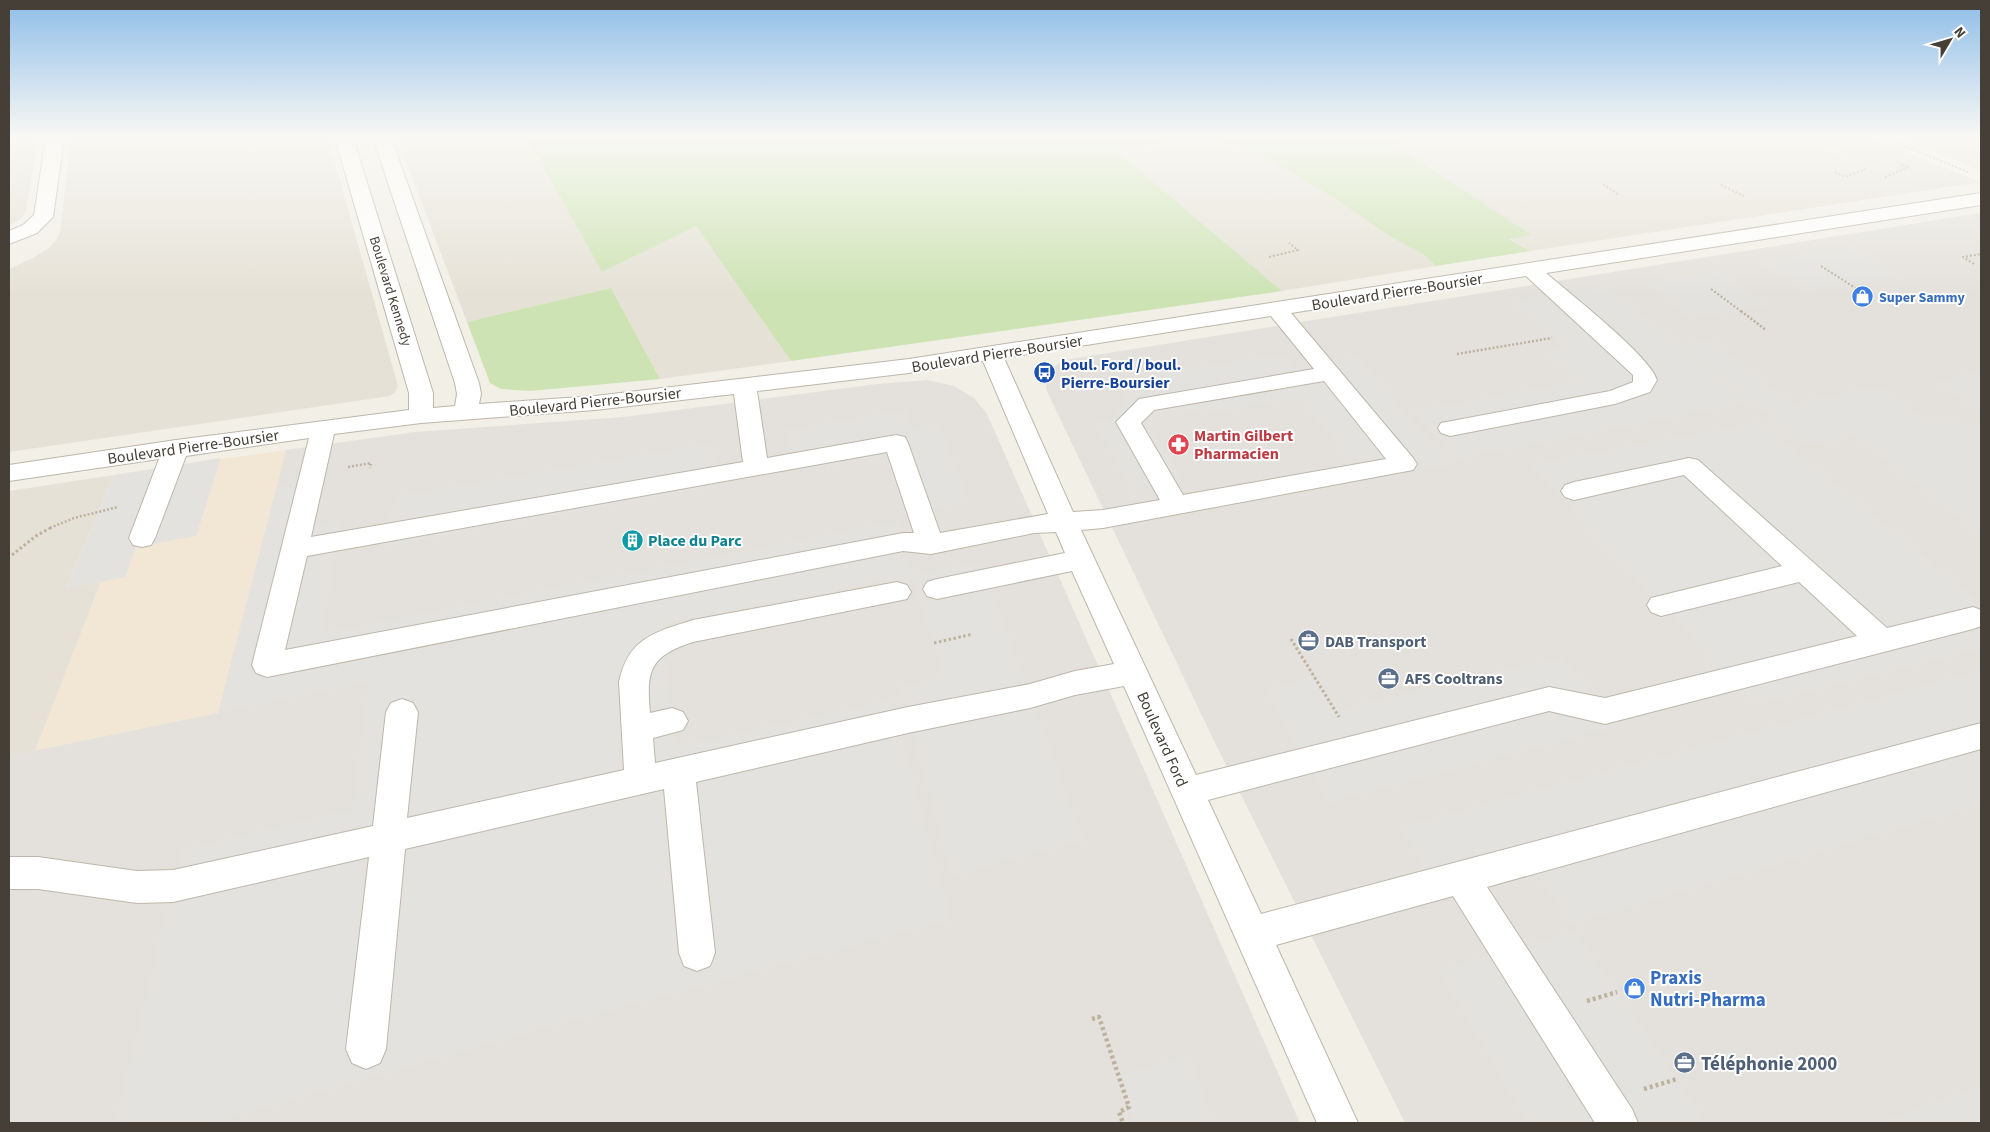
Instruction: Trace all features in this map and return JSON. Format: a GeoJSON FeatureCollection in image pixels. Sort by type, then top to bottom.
{"type":"FeatureCollection","features":[{"type":"Feature","properties":{"kind":"street"},"geometry":{"type":"LineString","coordinates":[[9,238],[30,229],[43,217],[47,191]]}},
{"type":"Feature","properties":{"kind":"street","name":"Boulevard Kennedy"},"geometry":{"type":"LineString","coordinates":[[360,191],[422,393],[421,416]]}},
{"type":"Feature","properties":{"kind":"street"},"geometry":{"type":"LineString","coordinates":[[401,191],[467,383],[469,394],[466,412]]}},
{"type":"Feature","properties":{"kind":"street"},"geometry":{"type":"LineString","coordinates":[[364,204],[402,195]]}},
{"type":"Feature","properties":{"kind":"street","name":"Boulevard Pierre-Boursier"},"geometry":{"type":"LineString","coordinates":[[9,473],[176,448],[421,416],[595,403],[745,386],[991,354],[1981,199]]}},
{"type":"Feature","properties":{"kind":"street"},"geometry":{"type":"LineString","coordinates":[[1450,428],[1615,397],[1642,388],[1646,380],[1644,373],[1630,358],[1531,270]]}},
{"type":"Feature","properties":{"kind":"street"},"geometry":{"type":"LineString","coordinates":[[323,428],[267,665],[902,542],[931,544],[1034,524],[1103,519],[1404,464],[1277,309]]}},
{"type":"Feature","properties":{"kind":"street","name":"Boulevard Ford"},"geometry":{"type":"LineString","coordinates":[[991,354],[1186,792],[1338,1123]]}},
{"type":"Feature","properties":{"kind":"street"},"geometry":{"type":"LineString","coordinates":[[1176,505],[1128,422],[1147,404],[1330,373]]}},
{"type":"Feature","properties":{"kind":"street"},"geometry":{"type":"LineString","coordinates":[[745,386],[756,468]]}},
{"type":"Feature","properties":{"kind":"street"},"geometry":{"type":"LineString","coordinates":[[295,549],[896,443],[931,544]]}},
{"type":"Feature","properties":{"kind":"street"},"geometry":{"type":"LineString","coordinates":[[142,538],[176,448]]}},
{"type":"Feature","properties":{"kind":"street"},"geometry":{"type":"LineString","coordinates":[[1574,491],[1689,466],[1882,641]]}},
{"type":"Feature","properties":{"kind":"street"},"geometry":{"type":"LineString","coordinates":[[937,589],[1081,559]]}},
{"type":"Feature","properties":{"kind":"street"},"geometry":{"type":"LineString","coordinates":[[1661,605],[1804,571]]}},
{"type":"Feature","properties":{"kind":"street"},"geometry":{"type":"LineString","coordinates":[[640,781],[633,676],[638,664],[647,653],[664,641],[692,631],[897,592]]}},
{"type":"Feature","properties":{"kind":"street"},"geometry":{"type":"LineString","coordinates":[[1186,792],[1549,699],[1605,711],[1973,618]]}},
{"type":"Feature","properties":{"kind":"street"},"geometry":{"type":"LineString","coordinates":[[9,873],[38,873],[137,887],[173,886],[908,720],[1030,696],[1075,683],[1133,673]]}},
{"type":"Feature","properties":{"kind":"street"},"geometry":{"type":"LineString","coordinates":[[366,1049],[402,712]]}},
{"type":"Feature","properties":{"kind":"street"},"geometry":{"type":"LineString","coordinates":[[636,729],[672,721]]}},
{"type":"Feature","properties":{"kind":"street"},"geometry":{"type":"LineString","coordinates":[[1251,934],[1981,736]]}},
{"type":"Feature","properties":{"kind":"street"},"geometry":{"type":"LineString","coordinates":[[679,772],[697,953]]}},
{"type":"Feature","properties":{"kind":"street"},"geometry":{"type":"LineString","coordinates":[[1461,878],[1618,1123]]}},
{"type":"Feature","properties":{"kind":"path"},"geometry":{"type":"LineString","coordinates":[[1613,191],[1619,195]]}},
{"type":"Feature","properties":{"kind":"path"},"geometry":{"type":"LineString","coordinates":[[1733,191],[1744,196]]}},
{"type":"Feature","properties":{"kind":"path"},"geometry":{"type":"LineString","coordinates":[[1269,257],[1298,250],[1289,243]]}},
{"type":"Feature","properties":{"kind":"path"},"geometry":{"type":"LineString","coordinates":[[1974,264],[1963,257],[1981,254]]}},
{"type":"Feature","properties":{"kind":"path"},"geometry":{"type":"LineString","coordinates":[[1821,266],[1857,289]]}},
{"type":"Feature","properties":{"kind":"path"},"geometry":{"type":"LineString","coordinates":[[1711,289],[1766,330]]}},
{"type":"Feature","properties":{"kind":"path"},"geometry":{"type":"LineString","coordinates":[[1456,354],[1552,338]]}},
{"type":"Feature","properties":{"kind":"path"},"geometry":{"type":"LineString","coordinates":[[344,468],[371,463],[370,468]]}},
{"type":"Feature","properties":{"kind":"path"},"geometry":{"type":"LineString","coordinates":[[12,555],[29,540],[75,517],[157,500]]}},
{"type":"Feature","properties":{"kind":"path"},"geometry":{"type":"LineString","coordinates":[[934,642],[973,634]]}},
{"type":"Feature","properties":{"kind":"path"},"geometry":{"type":"LineString","coordinates":[[1291,639],[1334,710]]}},
{"type":"Feature","properties":{"kind":"path"},"geometry":{"type":"LineString","coordinates":[[1092,1018],[1098,1017],[1130,1107],[1119,1112],[1123,1123]]}},
{"type":"Feature","properties":{"kind":"shaded area"},"geometry":{"type":"Polygon","coordinates":[[[9,191],[29,191],[26,210],[22,218],[9,226],[9,191]]]}},
{"type":"Feature","properties":{"kind":"shaded area"},"geometry":{"type":"Polygon","coordinates":[[[65,191],[343,191],[398,386],[390,396],[9,452],[9,269],[49,248],[60,232],[65,191]]]}},
{"type":"Feature","properties":{"kind":"shaded area"},"geometry":{"type":"Polygon","coordinates":[[[417,191],[557,191],[602,272],[696,225],[791,361],[660,379],[611,288],[467,322],[417,191]]]}},
{"type":"Feature","properties":{"kind":"shaded area"},"geometry":{"type":"Polygon","coordinates":[[[1164,191],[1336,191],[1423,254],[1436,266],[1282,291],[1164,191]]]}},
{"type":"Feature","properties":{"kind":"shaded area"},"geometry":{"type":"Polygon","coordinates":[[[1430,191],[1923,191],[1530,251],[1430,191]]]}},
{"type":"Feature","properties":{"kind":"shaded area"},"geometry":{"type":"Polygon","coordinates":[[[1981,213],[1981,1123],[1405,1123],[1215,743],[1046,389],[1047,378],[1053,368],[1062,361],[1071,359],[1981,213]]]}},
{"type":"Feature","properties":{"kind":"shaded area"},"geometry":{"type":"Polygon","coordinates":[[[1855,247],[1901,277],[1805,291],[1761,261],[1855,247]]]}},
{"type":"Feature","properties":{"kind":"shaded area"},"geometry":{"type":"Polygon","coordinates":[[[1721,271],[1768,306],[1689,319],[1645,283],[1721,271]]]}},
{"type":"Feature","properties":{"kind":"shaded area"},"geometry":{"type":"Polygon","coordinates":[[[1608,286],[1749,403],[1456,459],[1413,411],[1579,381],[1548,352],[1564,348],[1512,300],[1608,286]]]}},
{"type":"Feature","properties":{"kind":"shaded area"},"geometry":{"type":"Polygon","coordinates":[[[1711,340],[1792,403],[1880,386],[1932,423],[1981,424],[1981,535],[1855,437],[1805,446],[1680,344],[1711,340]]]}},
{"type":"Feature","properties":{"kind":"shaded area"},"geometry":{"type":"Polygon","coordinates":[[[1284,353],[1297,368],[1357,357],[1451,465],[1411,472],[1393,450],[1349,459],[1300,397],[1203,415],[1182,409],[1155,414],[1148,425],[1182,480],[1132,490],[1094,423],[1108,420],[1126,401],[1115,382],[1284,353]]]}},
{"type":"Feature","properties":{"kind":"shaded area"},"geometry":{"type":"Polygon","coordinates":[[[1981,371],[1981,412],[1935,381],[1981,371]]]}},
{"type":"Feature","properties":{"kind":"shaded area"},"geometry":{"type":"Polygon","coordinates":[[[927,380],[954,386],[974,398],[987,414],[1300,1123],[9,1123],[9,756],[218,713],[286,450],[415,432],[624,417],[877,384],[927,380]]]}},
{"type":"Feature","properties":{"kind":"shaded area"},"geometry":{"type":"Polygon","coordinates":[[[905,410],[911,428],[939,423],[969,501],[903,514],[884,456],[795,472],[785,430],[905,410]]]}},
{"type":"Feature","properties":{"kind":"shaded area"},"geometry":{"type":"Polygon","coordinates":[[[1760,422],[1981,603],[1981,649],[1755,705],[1529,464],[1760,422]]]}},
{"type":"Feature","properties":{"kind":"shaded area"},"geometry":{"type":"Polygon","coordinates":[[[712,443],[717,486],[385,546],[394,497],[712,443]]]}},
{"type":"Feature","properties":{"kind":"shaded area"},"geometry":{"type":"Polygon","coordinates":[[[286,450],[218,713],[35,751],[101,582],[66,589],[114,475],[286,450]]]}},
{"type":"Feature","properties":{"kind":"shaded area"},"geometry":{"type":"Polygon","coordinates":[[[221,458],[196,536],[136,547],[125,577],[66,589],[114,475],[221,458]]]}},
{"type":"Feature","properties":{"kind":"shaded area"},"geometry":{"type":"Polygon","coordinates":[[[313,473],[300,528],[341,520],[322,633],[897,521],[913,575],[981,562],[1084,841],[952,876],[899,687],[944,677],[912,575],[663,623],[675,747],[891,700],[951,920],[549,1027],[211,1123],[115,1123],[181,851],[352,809],[369,682],[218,713],[276,490],[297,476],[313,473]]]}},
{"type":"Feature","properties":{"kind":"shaded area"},"geometry":{"type":"Polygon","coordinates":[[[114,475],[66,588],[101,582],[35,751],[9,756],[9,491],[114,475]]]}},
{"type":"Feature","properties":{"kind":"shaded area"},"geometry":{"type":"Polygon","coordinates":[[[1561,657],[1619,726],[1329,803],[1266,690],[1314,676],[1335,710],[1561,657]]]}},
{"type":"Feature","properties":{"kind":"shaded area"},"geometry":{"type":"Polygon","coordinates":[[[1981,670],[1981,805],[1572,924],[1527,860],[1435,885],[1400,827],[1981,670]]]}},
{"type":"Feature","properties":{"kind":"shaded area"},"geometry":{"type":"Polygon","coordinates":[[[1576,931],[1707,1123],[1528,1123],[1439,970],[1576,931]]]}},
{"type":"Feature","properties":{"kind":"shaded area"},"geometry":{"type":"Polygon","coordinates":[[[1189,1055],[1209,1111],[1210,1123],[1135,1123],[1119,1076],[1189,1055]]]}},
{"type":"Feature","properties":{"kind":"shaded area"},"geometry":{"type":"Polygon","coordinates":[[[1981,1086],[1981,1123],[1876,1123],[1981,1086]]]}},
{"type":"Feature","properties":{"kind":"green space"},"geometry":{"type":"Polygon","coordinates":[[[557,191],[1164,191],[1282,291],[791,361],[696,226],[602,272],[557,191]]]}},
{"type":"Feature","properties":{"kind":"green space"},"geometry":{"type":"Polygon","coordinates":[[[1323,191],[1464,191],[1531,235],[1509,239],[1530,251],[1436,266],[1423,254],[1388,235],[1323,191]]]}},
{"type":"Feature","properties":{"kind":"green space"},"geometry":{"type":"Polygon","coordinates":[[[611,288],[660,379],[530,391],[501,389],[490,383],[467,322],[611,288]]]}},
{"type":"Feature","properties":{"kind":"place","name":"Super Sammy"},"geometry":{"type":"Point","coordinates":[1863,297]}},
{"type":"Feature","properties":{"kind":"place","name":"boul. Ford / boul. Pierre-Boursier"},"geometry":{"type":"Point","coordinates":[1045,373]}},
{"type":"Feature","properties":{"kind":"place","name":"Martin Gilbert Pharmacien"},"geometry":{"type":"Point","coordinates":[1178,444]}},
{"type":"Feature","properties":{"kind":"place","name":"Place du Parc"},"geometry":{"type":"Point","coordinates":[632,540]}},
{"type":"Feature","properties":{"kind":"place","name":"DAB Transport"},"geometry":{"type":"Point","coordinates":[1309,641]}},
{"type":"Feature","properties":{"kind":"place","name":"AFS Cooltrans"},"geometry":{"type":"Point","coordinates":[1389,678]}},
{"type":"Feature","properties":{"kind":"place","name":"Praxis Nutri-Pharma"},"geometry":{"type":"Point","coordinates":[1634,988]}},
{"type":"Feature","properties":{"kind":"place","name":"Téléphonie 2000"},"geometry":{"type":"Point","coordinates":[1685,1063]}}]}
